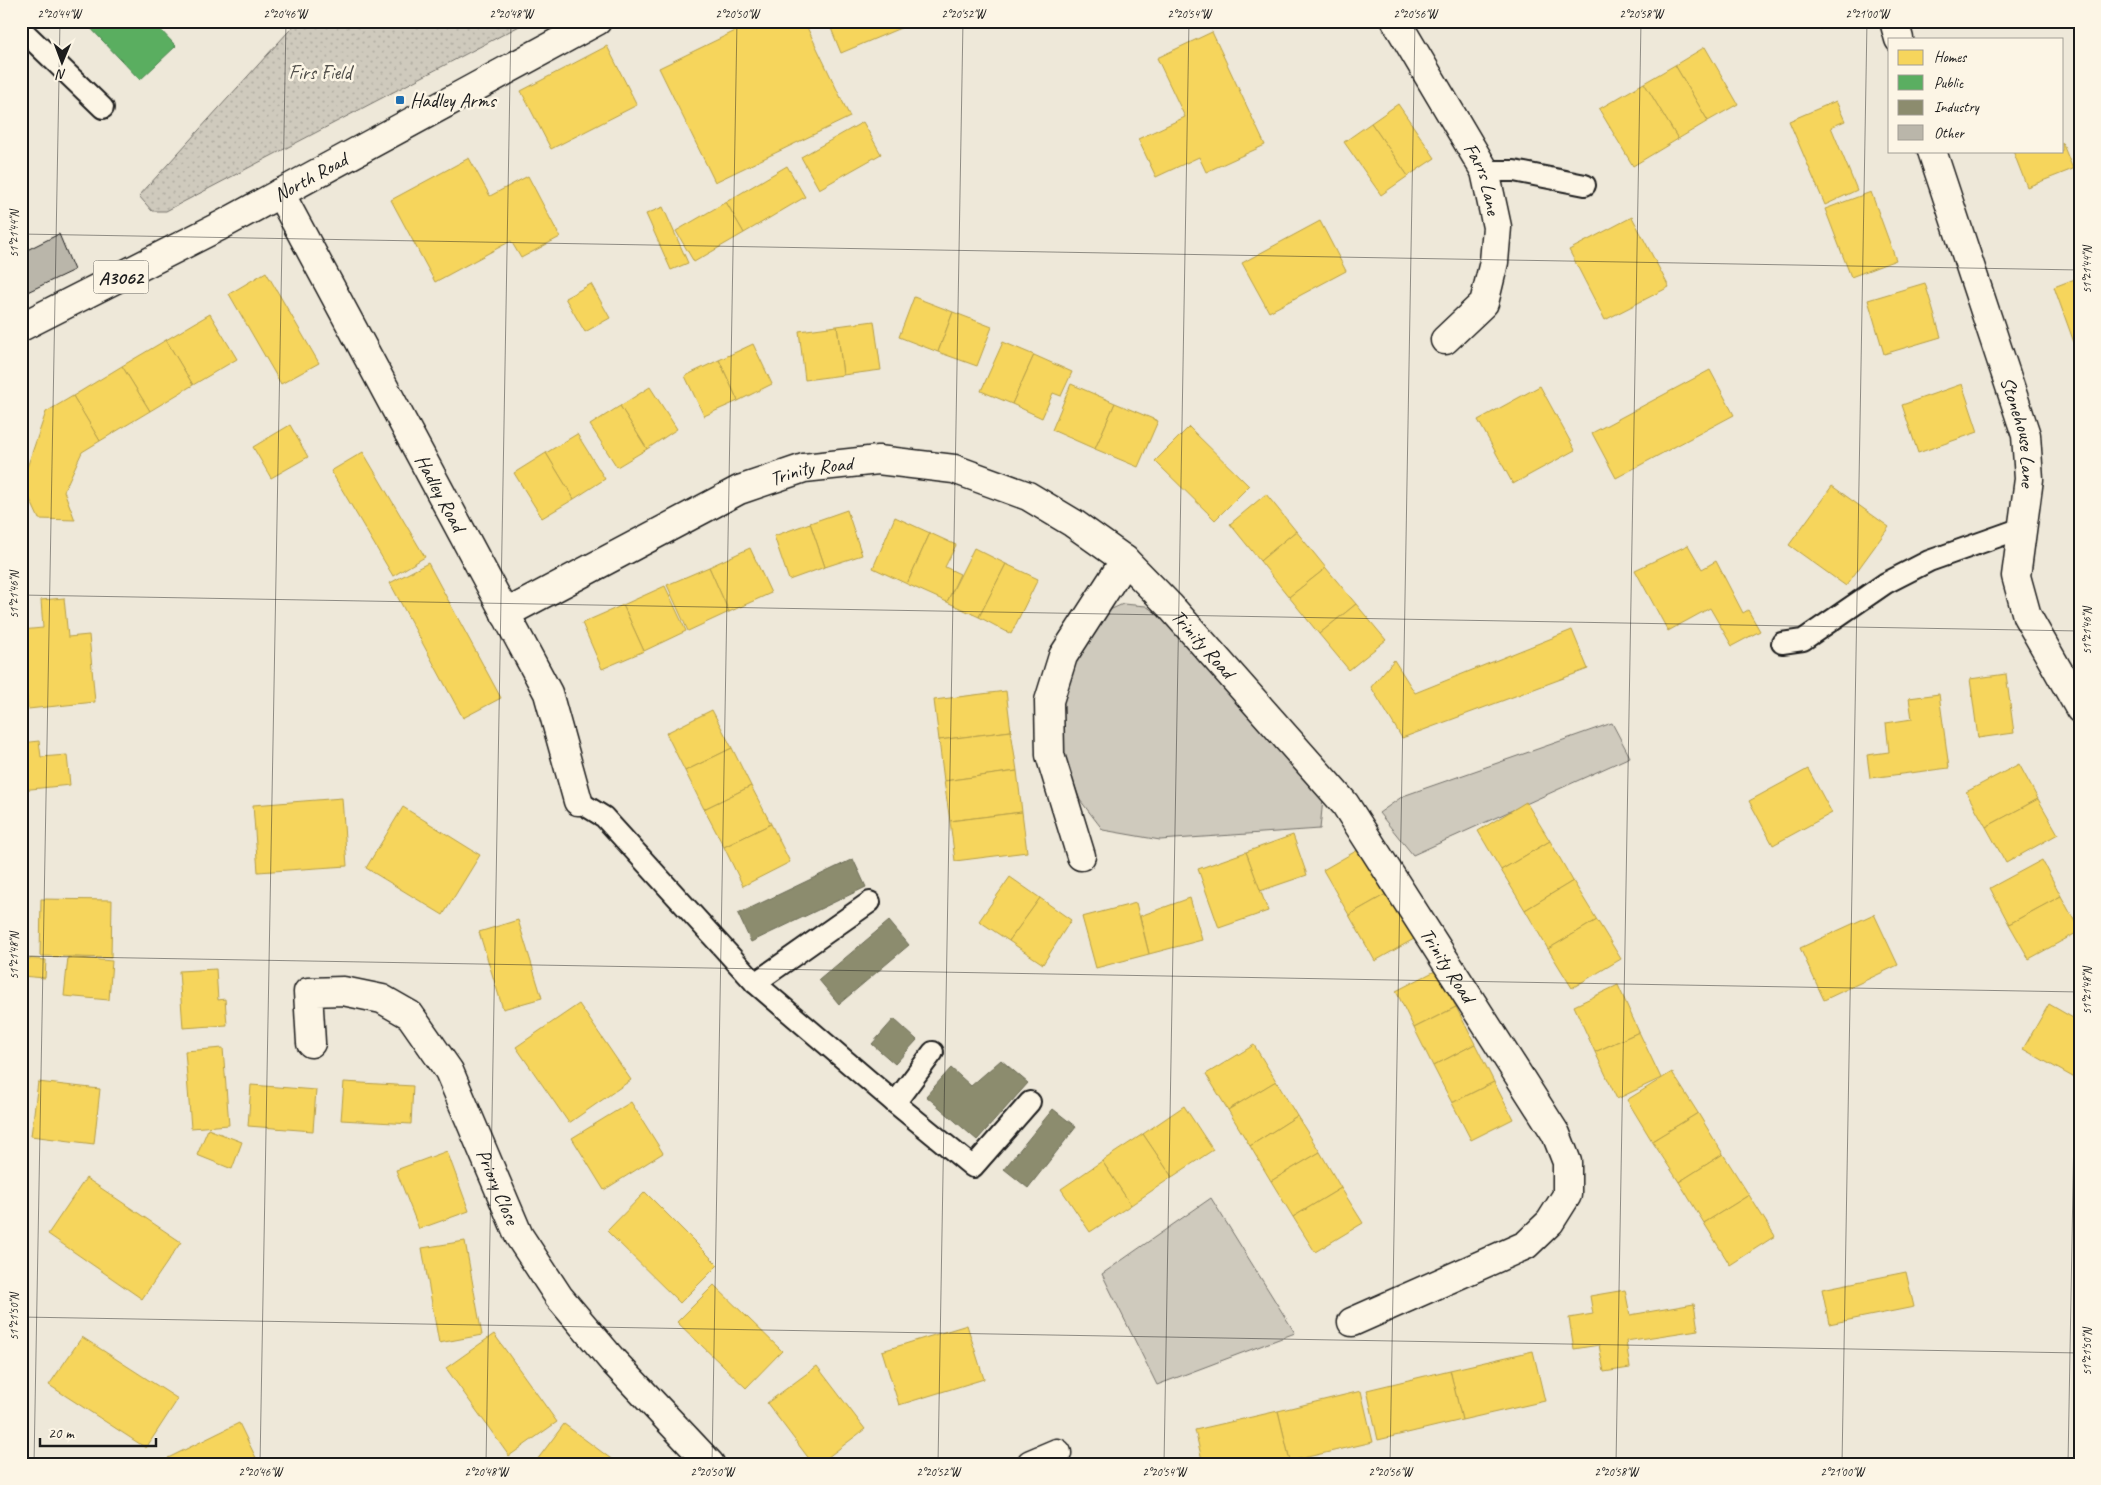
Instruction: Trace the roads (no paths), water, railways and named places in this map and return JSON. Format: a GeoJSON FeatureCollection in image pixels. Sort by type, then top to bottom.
{"type":"FeatureCollection","features":[{"type":"Feature","properties":{"kind":"street","name":"North Road"},"geometry":{"type":"LineString","coordinates":[[21,327],[203,235],[597,21]]}},
{"type":"Feature","properties":{"kind":"street","name":"Farrs Lane"},"geometry":{"type":"LineString","coordinates":[[1396,21],[1485,171],[1497,227],[1494,262],[1484,303],[1445,340]]}},
{"type":"Feature","properties":{"kind":"street"},"geometry":{"type":"LineString","coordinates":[[1894,21],[1899,38]]}},
{"type":"Feature","properties":{"kind":"street","name":"Stonehouse Lane"},"geometry":{"type":"LineString","coordinates":[[1932,152],[2026,435],[2029,478],[2016,576],[2027,616],[2080,709]]}},
{"type":"Feature","properties":{"kind":"street","name":"Hadley Road"},"geometry":{"type":"LineString","coordinates":[[280,193],[548,693],[578,801]]}},
{"type":"Feature","properties":{"kind":"street","name":"Trinity Road"},"geometry":{"type":"LineString","coordinates":[[504,614],[738,490],[804,468],[878,460],[954,470],[1028,496],[1073,523],[1125,560],[1170,606],[1345,804],[1556,1134],[1567,1162],[1566,1195],[1550,1222],[1526,1246],[1352,1322]]}},
{"type":"Feature","properties":{"kind":"street"},"geometry":{"type":"LineString","coordinates":[[1081,856],[1050,755],[1049,701],[1063,656],[1125,560]]}},
{"type":"Feature","properties":{"kind":"street","name":"Priory Close"},"geometry":{"type":"LineString","coordinates":[[311,1043],[308,992],[343,991],[382,999],[410,1015],[449,1071],[519,1236],[558,1297],[613,1361],[710,1464]]}},
{"type":"Feature","properties":{"kind":"street"},"geometry":{"type":"LineString","coordinates":[[1031,1464],[1057,1453]]}},
{"type":"Feature","properties":{"kind":"lane"},"geometry":{"type":"LineString","coordinates":[[21,29],[103,108]]}},
{"type":"Feature","properties":{"kind":"lane"},"geometry":{"type":"LineString","coordinates":[[1485,171],[1514,171],[1585,185]]}},
{"type":"Feature","properties":{"kind":"lane"},"geometry":{"type":"LineString","coordinates":[[1782,643],[1803,640],[1886,582],[1929,561],[2022,528]]}},
{"type":"Feature","properties":{"kind":"lane"},"geometry":{"type":"LineString","coordinates":[[578,801],[604,818],[755,982],[973,1167],[1030,1102]]}},
{"type":"Feature","properties":{"kind":"lane"},"geometry":{"type":"LineString","coordinates":[[755,982],[870,902]]}},
{"type":"Feature","properties":{"kind":"lane"},"geometry":{"type":"LineString","coordinates":[[895,1102],[933,1052]]}},
{"type":"Feature","properties":{"kind":"place","name":"Hadley Arms"},"geometry":{"type":"Point","coordinates":[400,100]}},
{"type":"Feature","properties":{"kind":"park label","name":"Firs Field"},"geometry":{"type":"Point","coordinates":[320,72]}}]}
